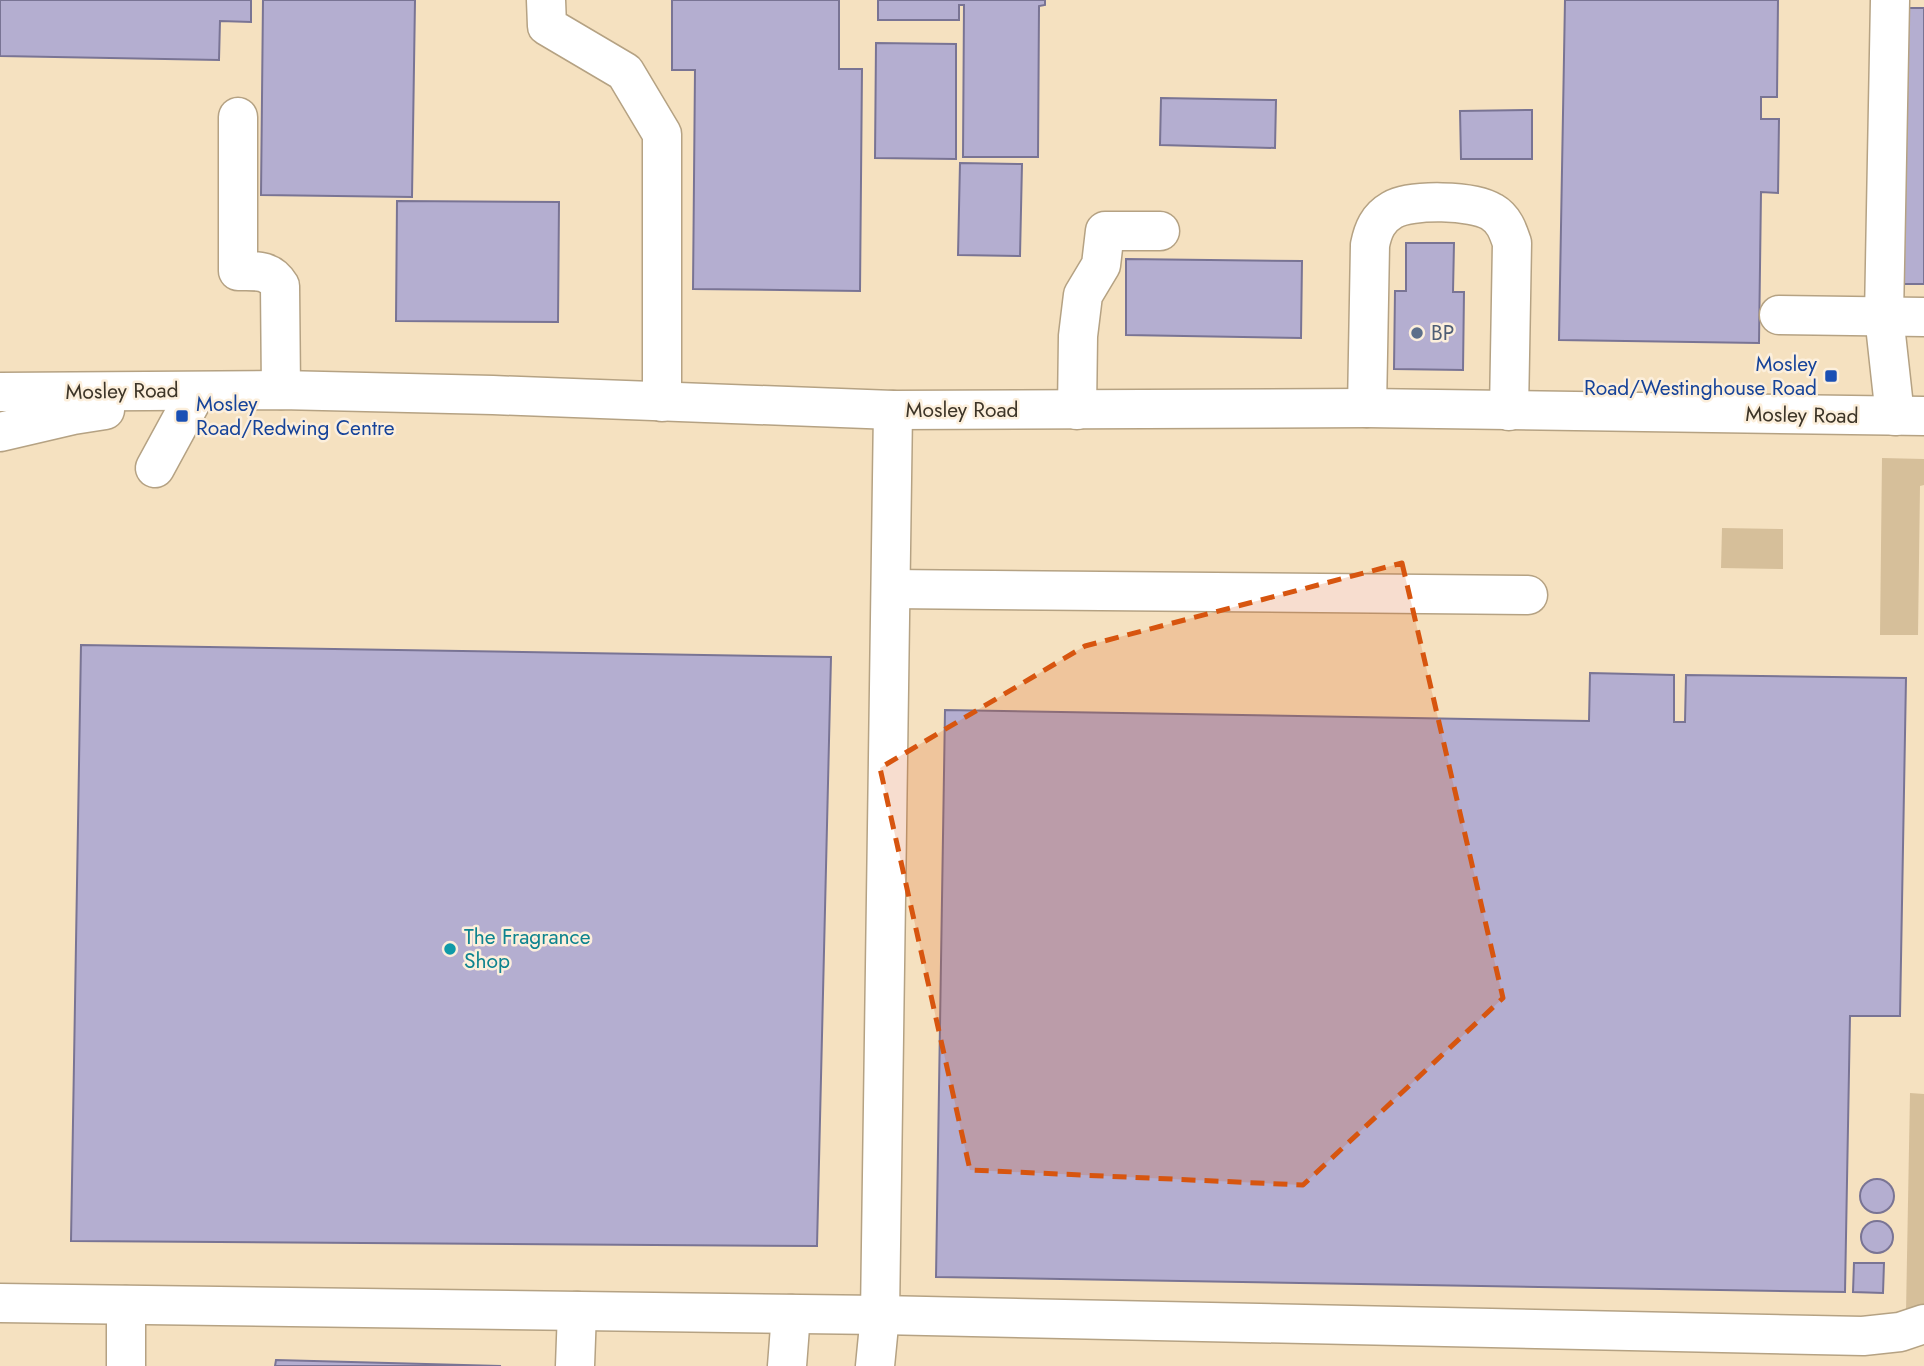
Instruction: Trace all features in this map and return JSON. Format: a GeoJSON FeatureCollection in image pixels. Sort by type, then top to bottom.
{"type":"FeatureCollection","features":[{"type":"Feature","properties":{"kind":"street"},"geometry":{"type":"LineString","coordinates":[[546,0],[547,26],[625,72],[662,134],[662,402]]}},
{"type":"Feature","properties":{"kind":"street"},"geometry":{"type":"LineString","coordinates":[[1890,0],[1884,316],[1909,416]]}},
{"type":"Feature","properties":{"kind":"street"},"geometry":{"type":"LineString","coordinates":[[238,117],[238,271],[268,273],[280,286],[281,390]]}},
{"type":"Feature","properties":{"kind":"street"},"geometry":{"type":"LineString","coordinates":[[1367,408],[1370,246],[1373,231],[1381,218],[1393,209],[1407,204],[1457,203],[1478,206],[1493,212],[1506,226],[1512,243],[1509,411]]}},
{"type":"Feature","properties":{"kind":"street"},"geometry":{"type":"LineString","coordinates":[[1077,410],[1078,336],[1083,295],[1101,265],[1105,231],[1160,231]]}},
{"type":"Feature","properties":{"kind":"street"},"geometry":{"type":"LineString","coordinates":[[1779,315],[1924,317]]}},
{"type":"Feature","properties":{"kind":"street"},"geometry":{"type":"LineString","coordinates":[[0,363],[50,392]]}},
{"type":"Feature","properties":{"kind":"street","name":"Mosley Road"},"geometry":{"type":"LineString","coordinates":[[0,392],[206,395],[281,390],[892,410],[1367,408],[1909,416]]}},
{"type":"Feature","properties":{"kind":"street"},"geometry":{"type":"LineString","coordinates":[[0,432],[73,415],[206,395]]}},
{"type":"Feature","properties":{"kind":"street"},"geometry":{"type":"LineString","coordinates":[[155,468],[206,395]]}},
{"type":"Feature","properties":{"kind":"street"},"geometry":{"type":"LineString","coordinates":[[875,1366],[880,1315],[892,410]]}},
{"type":"Feature","properties":{"kind":"street"},"geometry":{"type":"LineString","coordinates":[[891,589],[1528,594]]}},
{"type":"Feature","properties":{"kind":"street"},"geometry":{"type":"LineString","coordinates":[[0,1303],[880,1315],[1863,1336],[1900,1332],[1924,1324]]}},
{"type":"Feature","properties":{"kind":"street"},"geometry":{"type":"LineString","coordinates":[[126,1306],[126,1366]]}},
{"type":"Feature","properties":{"kind":"street"},"geometry":{"type":"LineString","coordinates":[[575,1366],[576,1311]]}},
{"type":"Feature","properties":{"kind":"street"},"geometry":{"type":"LineString","coordinates":[[787,1366],[792,1314]]}},
{"type":"Feature","properties":{"kind":"highlighted area"},"geometry":{"type":"Polygon","coordinates":[[[1402,563],[1503,998],[1303,1185],[970,1170],[880,768],[1085,646],[1402,563]]]}},
{"type":"Feature","properties":{"kind":"shaded area"},"geometry":{"type":"Polygon","coordinates":[[[1882,458],[1924,459],[1924,485],[1920,486],[1918,635],[1880,635],[1882,458]]]}},
{"type":"Feature","properties":{"kind":"shaded area"},"geometry":{"type":"Polygon","coordinates":[[[1722,528],[1783,529],[1783,569],[1721,568],[1722,528]]]}},
{"type":"Feature","properties":{"kind":"shaded area"},"geometry":{"type":"Polygon","coordinates":[[[1910,1093],[1924,1094],[1924,1304],[1906,1312],[1910,1093]]]}},
{"type":"Feature","properties":{"kind":"building"},"geometry":{"type":"Polygon","coordinates":[[[0,0],[251,0],[251,22],[220,21],[219,60],[0,56],[0,0]]]}},
{"type":"Feature","properties":{"kind":"building"},"geometry":{"type":"Polygon","coordinates":[[[263,0],[415,0],[412,197],[261,195],[263,0]]]}},
{"type":"Feature","properties":{"kind":"building"},"geometry":{"type":"Polygon","coordinates":[[[672,0],[839,0],[839,69],[862,69],[860,291],[693,289],[695,70],[672,70],[672,0]]]}},
{"type":"Feature","properties":{"kind":"building"},"geometry":{"type":"Polygon","coordinates":[[[878,0],[1045,0],[1045,5],[1039,6],[1038,157],[963,157],[964,5],[959,5],[959,20],[878,20],[878,0]]]}},
{"type":"Feature","properties":{"kind":"building"},"geometry":{"type":"Polygon","coordinates":[[[1565,0],[1778,0],[1777,97],[1761,97],[1761,119],[1779,119],[1778,193],[1761,192],[1759,343],[1559,340],[1565,0]]]}},
{"type":"Feature","properties":{"kind":"building"},"geometry":{"type":"Polygon","coordinates":[[[1899,8],[1924,8],[1924,284],[1896,284],[1899,8]]]}},
{"type":"Feature","properties":{"kind":"building"},"geometry":{"type":"Polygon","coordinates":[[[876,43],[956,44],[956,159],[875,158],[876,43]]]}},
{"type":"Feature","properties":{"kind":"building"},"geometry":{"type":"Polygon","coordinates":[[[1161,98],[1276,100],[1275,148],[1160,145],[1161,98]]]}},
{"type":"Feature","properties":{"kind":"building"},"geometry":{"type":"Polygon","coordinates":[[[1532,110],[1532,159],[1461,159],[1460,111],[1532,110]]]}},
{"type":"Feature","properties":{"kind":"building"},"geometry":{"type":"Polygon","coordinates":[[[960,163],[1022,164],[1020,256],[958,255],[960,163]]]}},
{"type":"Feature","properties":{"kind":"building"},"geometry":{"type":"Polygon","coordinates":[[[397,201],[559,202],[558,322],[396,321],[397,201]]]}},
{"type":"Feature","properties":{"kind":"building"},"geometry":{"type":"Polygon","coordinates":[[[1406,243],[1454,243],[1453,292],[1464,292],[1463,370],[1394,369],[1395,291],[1406,291],[1406,243]]]}},
{"type":"Feature","properties":{"kind":"building"},"geometry":{"type":"Polygon","coordinates":[[[1126,259],[1302,261],[1301,338],[1126,335],[1126,259]]]}},
{"type":"Feature","properties":{"kind":"building","name":"The Fragrance Shop"},"geometry":{"type":"Polygon","coordinates":[[[81,645],[831,657],[817,1246],[71,1241],[81,645]]]}},
{"type":"Feature","properties":{"kind":"building"},"geometry":{"type":"Polygon","coordinates":[[[1590,673],[1674,675],[1674,722],[1685,722],[1686,675],[1906,678],[1900,1016],[1850,1016],[1845,1292],[936,1277],[945,710],[1589,721],[1590,673]]]}},
{"type":"Feature","properties":{"kind":"building"},"geometry":{"type":"Polygon","coordinates":[[[1877,1179],[1889,1184],[1894,1196],[1889,1208],[1877,1213],[1865,1208],[1860,1196],[1865,1184],[1877,1179]]]}},
{"type":"Feature","properties":{"kind":"building"},"geometry":{"type":"Polygon","coordinates":[[[1877,1221],[1889,1225],[1893,1237],[1889,1249],[1877,1253],[1865,1249],[1861,1237],[1865,1225],[1877,1221]]]}},
{"type":"Feature","properties":{"kind":"building"},"geometry":{"type":"Polygon","coordinates":[[[1854,1263],[1884,1263],[1883,1293],[1853,1292],[1854,1263]]]}},
{"type":"Feature","properties":{"kind":"building"},"geometry":{"type":"Polygon","coordinates":[[[276,1360],[501,1366],[275,1366],[276,1360]]]}},
{"type":"Feature","properties":{"kind":"place","name":"BP"},"geometry":{"type":"Point","coordinates":[1417,333]}},
{"type":"Feature","properties":{"kind":"place","name":"Mosley Road/Westinghouse Road"},"geometry":{"type":"Point","coordinates":[1831,376]}},
{"type":"Feature","properties":{"kind":"place","name":"Mosley Road/Redwing Centre"},"geometry":{"type":"Point","coordinates":[182,416]}},
{"type":"Feature","properties":{"kind":"place","name":"The Fragrance Shop"},"geometry":{"type":"Point","coordinates":[450,949]}}]}
